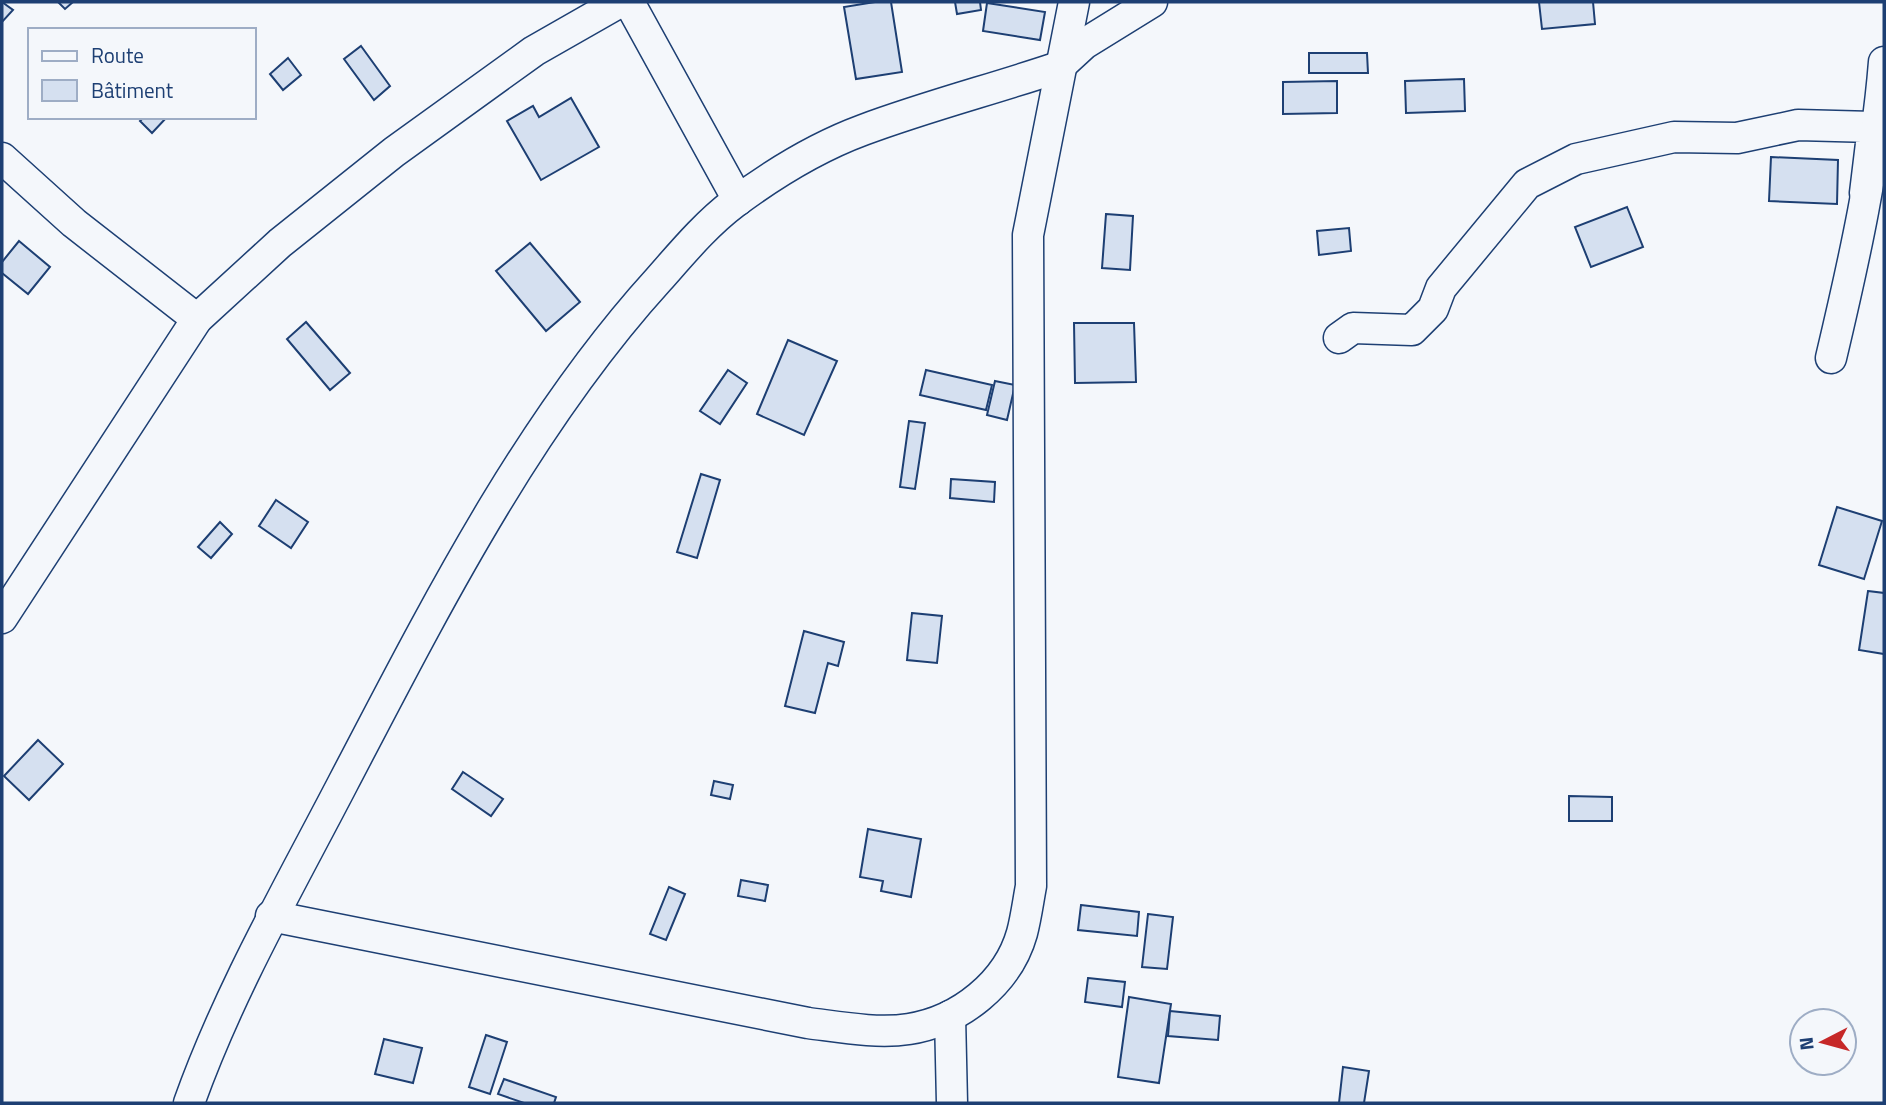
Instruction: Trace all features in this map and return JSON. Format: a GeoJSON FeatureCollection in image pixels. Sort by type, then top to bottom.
{"type":"FeatureCollection","features":[{"type":"Feature","properties":{"kind":"street"},"geometry":{"type":"LineString","coordinates":[[2,618],[197,319],[280,243],[394,152],[534,51],[620,2]]}},
{"type":"Feature","properties":{"kind":"street"},"geometry":{"type":"LineString","coordinates":[[629,2],[738,200]]}},
{"type":"Feature","properties":{"kind":"street"},"geometry":{"type":"LineString","coordinates":[[271,916],[808,1023],[865,1029],[909,1029],[950,1016],[986,993],[1007,967],[1022,935],[1031,886],[1028,235],[1059,67],[1074,2]]}},
{"type":"Feature","properties":{"kind":"street"},"geometry":{"type":"LineString","coordinates":[[189,1103],[209,1048],[271,916],[457,574],[538,437],[610,333],[683,252],[738,200],[797,162],[862,130],[1059,67],[1084,44],[1152,2]]}},
{"type":"Feature","properties":{"kind":"street"},"geometry":{"type":"LineString","coordinates":[[1865,192],[1880,115],[1884,62]]}},
{"type":"Feature","properties":{"kind":"street"},"geometry":{"type":"LineString","coordinates":[[1339,338],[1353,328],[1412,330],[1433,309],[1441,288],[1527,184],[1576,159],[1674,137],[1737,138],[1798,125],[1873,127],[1865,192],[1872,231],[1831,358]]}},
{"type":"Feature","properties":{"kind":"street"},"geometry":{"type":"LineString","coordinates":[[2,158],[74,223],[197,319]]}},
{"type":"Feature","properties":{"kind":"street"},"geometry":{"type":"LineString","coordinates":[[950,1016],[952,1103]]}},
{"type":"Feature","properties":{"kind":"building"},"geometry":{"type":"Polygon","coordinates":[[[2,2],[13,10],[2,22],[2,2]]]}},
{"type":"Feature","properties":{"kind":"building"},"geometry":{"type":"Polygon","coordinates":[[[58,2],[73,2],[65,9],[58,2]]]}},
{"type":"Feature","properties":{"kind":"building"},"geometry":{"type":"Polygon","coordinates":[[[891,2],[902,72],[856,79],[844,7],[891,2]]]}},
{"type":"Feature","properties":{"kind":"building"},"geometry":{"type":"Polygon","coordinates":[[[955,2],[980,2],[981,10],[957,14],[955,2]]]}},
{"type":"Feature","properties":{"kind":"building"},"geometry":{"type":"Polygon","coordinates":[[[1539,2],[1593,2],[1595,24],[1542,29],[1539,2]]]}},
{"type":"Feature","properties":{"kind":"building"},"geometry":{"type":"Polygon","coordinates":[[[987,3],[1045,12],[1040,40],[983,31],[987,3]]]}},
{"type":"Feature","properties":{"kind":"building"},"geometry":{"type":"Polygon","coordinates":[[[361,46],[390,86],[374,100],[344,59],[361,46]]]}},
{"type":"Feature","properties":{"kind":"building"},"geometry":{"type":"Polygon","coordinates":[[[1309,53],[1367,53],[1368,73],[1309,73],[1309,53]]]}},
{"type":"Feature","properties":{"kind":"building"},"geometry":{"type":"Polygon","coordinates":[[[288,58],[301,75],[283,90],[270,74],[288,58]]]}},
{"type":"Feature","properties":{"kind":"building"},"geometry":{"type":"Polygon","coordinates":[[[1464,79],[1465,111],[1406,113],[1405,81],[1464,79]]]}},
{"type":"Feature","properties":{"kind":"building"},"geometry":{"type":"Polygon","coordinates":[[[1337,81],[1337,113],[1283,114],[1283,82],[1337,81]]]}},
{"type":"Feature","properties":{"kind":"building"},"geometry":{"type":"Polygon","coordinates":[[[571,98],[599,147],[541,180],[507,121],[533,106],[539,117],[571,98]]]}},
{"type":"Feature","properties":{"kind":"building"},"geometry":{"type":"Polygon","coordinates":[[[142,119],[165,119],[152,133],[140,121],[142,119]]]}},
{"type":"Feature","properties":{"kind":"building"},"geometry":{"type":"Polygon","coordinates":[[[1771,157],[1838,160],[1837,204],[1769,201],[1771,157]]]}},
{"type":"Feature","properties":{"kind":"building"},"geometry":{"type":"Polygon","coordinates":[[[1627,207],[1643,247],[1591,267],[1575,227],[1627,207]]]}},
{"type":"Feature","properties":{"kind":"building"},"geometry":{"type":"Polygon","coordinates":[[[1106,214],[1133,216],[1130,270],[1102,268],[1106,214]]]}},
{"type":"Feature","properties":{"kind":"building"},"geometry":{"type":"Polygon","coordinates":[[[1349,228],[1351,251],[1319,255],[1317,231],[1349,228]]]}},
{"type":"Feature","properties":{"kind":"building"},"geometry":{"type":"Polygon","coordinates":[[[19,241],[50,267],[28,294],[2,273],[2,262],[19,241]]]}},
{"type":"Feature","properties":{"kind":"building"},"geometry":{"type":"Polygon","coordinates":[[[530,243],[580,302],[546,331],[496,271],[530,243]]]}},
{"type":"Feature","properties":{"kind":"building"},"geometry":{"type":"Polygon","coordinates":[[[306,322],[350,373],[330,390],[287,339],[306,322]]]}},
{"type":"Feature","properties":{"kind":"building"},"geometry":{"type":"Polygon","coordinates":[[[1074,323],[1134,323],[1136,382],[1075,383],[1074,323]]]}},
{"type":"Feature","properties":{"kind":"building"},"geometry":{"type":"Polygon","coordinates":[[[788,340],[837,361],[804,435],[757,414],[788,340]]]}},
{"type":"Feature","properties":{"kind":"building"},"geometry":{"type":"Polygon","coordinates":[[[728,370],[747,383],[720,424],[700,411],[728,370]]]}},
{"type":"Feature","properties":{"kind":"building"},"geometry":{"type":"Polygon","coordinates":[[[926,370],[992,385],[986,410],[920,395],[926,370]]]}},
{"type":"Feature","properties":{"kind":"building"},"geometry":{"type":"Polygon","coordinates":[[[995,381],[1015,385],[1007,420],[987,415],[995,381]]]}},
{"type":"Feature","properties":{"kind":"building"},"geometry":{"type":"Polygon","coordinates":[[[909,421],[925,423],[915,489],[900,487],[909,421]]]}},
{"type":"Feature","properties":{"kind":"building"},"geometry":{"type":"Polygon","coordinates":[[[701,474],[720,480],[697,558],[677,552],[701,474]]]}},
{"type":"Feature","properties":{"kind":"building"},"geometry":{"type":"Polygon","coordinates":[[[951,479],[995,482],[994,502],[950,498],[951,479]]]}},
{"type":"Feature","properties":{"kind":"building"},"geometry":{"type":"Polygon","coordinates":[[[276,500],[308,522],[291,548],[259,526],[276,500]]]}},
{"type":"Feature","properties":{"kind":"building"},"geometry":{"type":"Polygon","coordinates":[[[1837,507],[1882,521],[1864,579],[1819,565],[1837,507]]]}},
{"type":"Feature","properties":{"kind":"building"},"geometry":{"type":"Polygon","coordinates":[[[220,522],[232,534],[211,558],[198,547],[220,522]]]}},
{"type":"Feature","properties":{"kind":"building"},"geometry":{"type":"Polygon","coordinates":[[[1868,591],[1884,593],[1884,654],[1859,650],[1868,591]]]}},
{"type":"Feature","properties":{"kind":"building"},"geometry":{"type":"Polygon","coordinates":[[[912,613],[942,616],[937,663],[907,660],[912,613]]]}},
{"type":"Feature","properties":{"kind":"building"},"geometry":{"type":"Polygon","coordinates":[[[804,631],[844,642],[838,666],[828,663],[815,713],[785,706],[804,631]]]}},
{"type":"Feature","properties":{"kind":"building"},"geometry":{"type":"Polygon","coordinates":[[[38,740],[63,764],[29,800],[4,776],[38,740]]]}},
{"type":"Feature","properties":{"kind":"building"},"geometry":{"type":"Polygon","coordinates":[[[463,772],[503,799],[491,816],[452,789],[463,772]]]}},
{"type":"Feature","properties":{"kind":"building"},"geometry":{"type":"Polygon","coordinates":[[[714,781],[733,785],[730,799],[711,795],[714,781]]]}},
{"type":"Feature","properties":{"kind":"building"},"geometry":{"type":"Polygon","coordinates":[[[1569,796],[1612,797],[1612,821],[1569,821],[1569,796]]]}},
{"type":"Feature","properties":{"kind":"building"},"geometry":{"type":"Polygon","coordinates":[[[868,829],[921,839],[911,897],[881,891],[883,881],[860,877],[868,829]]]}},
{"type":"Feature","properties":{"kind":"building"},"geometry":{"type":"Polygon","coordinates":[[[741,880],[768,885],[765,901],[738,896],[741,880]]]}},
{"type":"Feature","properties":{"kind":"building"},"geometry":{"type":"Polygon","coordinates":[[[669,887],[685,894],[666,940],[650,934],[669,887]]]}},
{"type":"Feature","properties":{"kind":"building"},"geometry":{"type":"Polygon","coordinates":[[[1081,905],[1139,912],[1137,936],[1078,930],[1081,905]]]}},
{"type":"Feature","properties":{"kind":"building"},"geometry":{"type":"Polygon","coordinates":[[[1148,914],[1173,917],[1167,969],[1142,967],[1148,914]]]}},
{"type":"Feature","properties":{"kind":"building"},"geometry":{"type":"Polygon","coordinates":[[[1088,978],[1125,982],[1122,1007],[1085,1002],[1088,978]]]}},
{"type":"Feature","properties":{"kind":"building"},"geometry":{"type":"Polygon","coordinates":[[[1129,997],[1171,1004],[1159,1083],[1118,1077],[1129,997]]]}},
{"type":"Feature","properties":{"kind":"building"},"geometry":{"type":"Polygon","coordinates":[[[1170,1011],[1220,1016],[1218,1040],[1168,1036],[1170,1011]]]}},
{"type":"Feature","properties":{"kind":"building"},"geometry":{"type":"Polygon","coordinates":[[[486,1035],[507,1042],[490,1094],[469,1087],[486,1035]]]}},
{"type":"Feature","properties":{"kind":"building"},"geometry":{"type":"Polygon","coordinates":[[[384,1039],[422,1048],[413,1083],[375,1074],[384,1039]]]}},
{"type":"Feature","properties":{"kind":"building"},"geometry":{"type":"Polygon","coordinates":[[[1343,1067],[1369,1071],[1364,1103],[1339,1103],[1343,1067]]]}},
{"type":"Feature","properties":{"kind":"building"},"geometry":{"type":"Polygon","coordinates":[[[504,1079],[556,1097],[554,1103],[524,1103],[498,1094],[504,1079]]]}}]}
